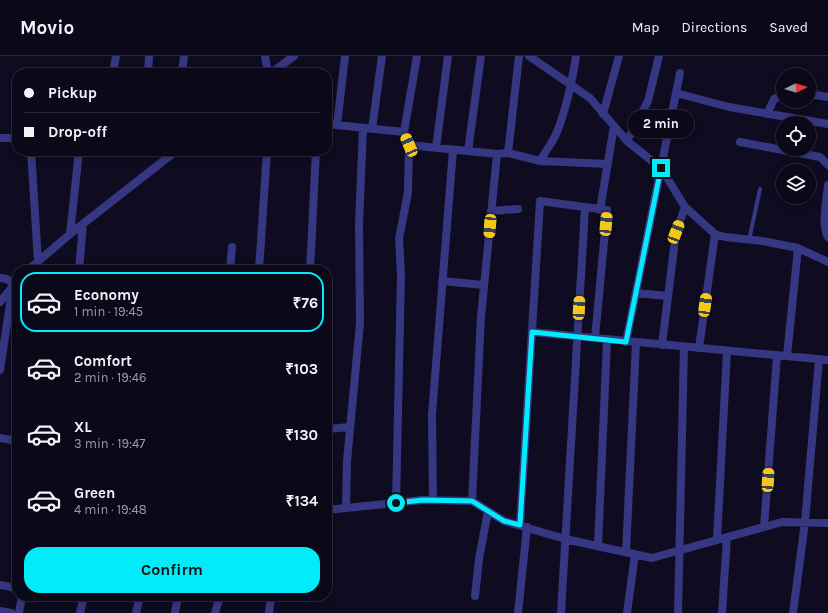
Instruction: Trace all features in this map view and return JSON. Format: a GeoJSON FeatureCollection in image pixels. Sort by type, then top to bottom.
{"type":"FeatureCollection","features":[{"type":"Feature","properties":{"kind":"street"},"geometry":{"type":"LineString","coordinates":[[114,68],[116,56]]}},
{"type":"Feature","properties":{"kind":"street"},"geometry":{"type":"LineString","coordinates":[[148,68],[149,56]]}},
{"type":"Feature","properties":{"kind":"street"},"geometry":{"type":"LineString","coordinates":[[183,68],[184,56]]}},
{"type":"Feature","properties":{"kind":"street"},"geometry":{"type":"LineString","coordinates":[[265,56],[269,68]]}},
{"type":"Feature","properties":{"kind":"street"},"geometry":{"type":"LineString","coordinates":[[277,68],[294,56]]}},
{"type":"Feature","properties":{"kind":"street"},"geometry":{"type":"LineString","coordinates":[[337,125],[345,56]]}},
{"type":"Feature","properties":{"kind":"street"},"geometry":{"type":"LineString","coordinates":[[372,129],[382,56]]}},
{"type":"Feature","properties":{"kind":"street"},"geometry":{"type":"LineString","coordinates":[[396,503],[401,275],[399,239],[408,192],[409,145],[404,132],[417,56]]}},
{"type":"Feature","properties":{"kind":"street"},"geometry":{"type":"LineString","coordinates":[[436,148],[448,56]]}},
{"type":"Feature","properties":{"kind":"street"},"geometry":{"type":"LineString","coordinates":[[468,151],[481,56]]}},
{"type":"Feature","properties":{"kind":"street"},"geometry":{"type":"LineString","coordinates":[[508,153],[519,56]]}},
{"type":"Feature","properties":{"kind":"street"},"geometry":{"type":"LineString","coordinates":[[540,161],[557,133],[572,84],[576,56]]}},
{"type":"Feature","properties":{"kind":"street"},"geometry":{"type":"LineString","coordinates":[[603,114],[619,56]]}},
{"type":"Feature","properties":{"kind":"street"},"geometry":{"type":"LineString","coordinates":[[627,141],[648,101],[659,56]]}},
{"type":"Feature","properties":{"kind":"street"},"geometry":{"type":"LineString","coordinates":[[531,57],[572,84],[590,98],[627,141],[661,168],[685,207],[715,234],[725,237],[798,248],[828,262]]}},
{"type":"Feature","properties":{"kind":"street"},"geometry":{"type":"LineString","coordinates":[[626,342],[680,73]]}},
{"type":"Feature","properties":{"kind":"street"},"geometry":{"type":"LineString","coordinates":[[676,93],[729,107],[828,124]]}},
{"type":"Feature","properties":{"kind":"street"},"geometry":{"type":"LineString","coordinates":[[816,95],[828,97]]}},
{"type":"Feature","properties":{"kind":"street"},"geometry":{"type":"LineString","coordinates":[[767,114],[774,99],[776,98]]}},
{"type":"Feature","properties":{"kind":"street"},"geometry":{"type":"LineString","coordinates":[[332,124],[404,132]]}},
{"type":"Feature","properties":{"kind":"street"},"geometry":{"type":"LineString","coordinates":[[600,210],[614,126]]}},
{"type":"Feature","properties":{"kind":"street"},"geometry":{"type":"LineString","coordinates":[[346,508],[350,427],[360,323],[359,224],[363,128]]}},
{"type":"Feature","properties":{"kind":"street"},"geometry":{"type":"LineString","coordinates":[[0,138],[12,138]]}},
{"type":"Feature","properties":{"kind":"street"},"geometry":{"type":"LineString","coordinates":[[740,142],[820,157],[828,166]]}},
{"type":"Feature","properties":{"kind":"street"},"geometry":{"type":"LineString","coordinates":[[409,145],[497,154],[508,153],[540,161],[607,164]]}},
{"type":"Feature","properties":{"kind":"street"},"geometry":{"type":"LineString","coordinates":[[433,500],[432,415],[453,150]]}},
{"type":"Feature","properties":{"kind":"street"},"geometry":{"type":"LineString","coordinates":[[472,501],[484,285],[497,154]]}},
{"type":"Feature","properties":{"kind":"street"},"geometry":{"type":"LineString","coordinates":[[31,156],[38,262]]}},
{"type":"Feature","properties":{"kind":"street"},"geometry":{"type":"LineString","coordinates":[[70,234],[78,156]]}},
{"type":"Feature","properties":{"kind":"street"},"geometry":{"type":"LineString","coordinates":[[34,265],[70,234],[170,156]]}},
{"type":"Feature","properties":{"kind":"street"},"geometry":{"type":"LineString","coordinates":[[259,265],[267,156]]}},
{"type":"Feature","properties":{"kind":"street"},"geometry":{"type":"LineString","coordinates":[[310,265],[316,156]]}},
{"type":"Feature","properties":{"kind":"street"},"geometry":{"type":"LineString","coordinates":[[828,185],[824,225],[825,233],[828,237]]}},
{"type":"Feature","properties":{"kind":"street"},"geometry":{"type":"LineString","coordinates":[[518,613],[540,201],[607,210],[595,338]]}},
{"type":"Feature","properties":{"kind":"street"},"geometry":{"type":"LineString","coordinates":[[662,345],[676,232],[685,207]]}},
{"type":"Feature","properties":{"kind":"street"},"geometry":{"type":"LineString","coordinates":[[561,613],[585,208]]}},
{"type":"Feature","properties":{"kind":"street"},"geometry":{"type":"LineString","coordinates":[[491,211],[518,209]]}},
{"type":"Feature","properties":{"kind":"street"},"geometry":{"type":"LineString","coordinates":[[79,265],[83,224]]}},
{"type":"Feature","properties":{"kind":"street"},"geometry":{"type":"LineString","coordinates":[[699,348],[715,234]]}},
{"type":"Feature","properties":{"kind":"street"},"geometry":{"type":"LineString","coordinates":[[230,265],[232,247]]}},
{"type":"Feature","properties":{"kind":"street"},"geometry":{"type":"LineString","coordinates":[[787,356],[798,248]]}},
{"type":"Feature","properties":{"kind":"street"},"geometry":{"type":"LineString","coordinates":[[0,278],[12,282]]}},
{"type":"Feature","properties":{"kind":"street"},"geometry":{"type":"LineString","coordinates":[[442,281],[484,285]]}},
{"type":"Feature","properties":{"kind":"street"},"geometry":{"type":"LineString","coordinates":[[0,302],[12,287]]}},
{"type":"Feature","properties":{"kind":"street"},"geometry":{"type":"LineString","coordinates":[[636,293],[668,296]]}},
{"type":"Feature","properties":{"kind":"street"},"geometry":{"type":"LineString","coordinates":[[0,370],[12,300]]}},
{"type":"Feature","properties":{"kind":"street"},"geometry":{"type":"LineString","coordinates":[[532,332],[828,360]]}},
{"type":"Feature","properties":{"kind":"street"},"geometry":{"type":"LineString","coordinates":[[598,546],[607,340]]}},
{"type":"Feature","properties":{"kind":"street"},"geometry":{"type":"LineString","coordinates":[[626,552],[636,343]]}},
{"type":"Feature","properties":{"kind":"street"},"geometry":{"type":"LineString","coordinates":[[678,613],[684,347]]}},
{"type":"Feature","properties":{"kind":"street"},"geometry":{"type":"LineString","coordinates":[[717,540],[727,351]]}},
{"type":"Feature","properties":{"kind":"street"},"geometry":{"type":"LineString","coordinates":[[764,527],[777,355]]}},
{"type":"Feature","properties":{"kind":"street"},"geometry":{"type":"LineString","coordinates":[[793,613],[805,522],[819,359]]}},
{"type":"Feature","properties":{"kind":"street"},"geometry":{"type":"LineString","coordinates":[[332,428],[350,427]]}},
{"type":"Feature","properties":{"kind":"street"},"geometry":{"type":"LineString","coordinates":[[0,438],[12,440]]}},
{"type":"Feature","properties":{"kind":"street"},"geometry":{"type":"LineString","coordinates":[[332,509],[433,500],[472,501],[504,521],[565,539],[652,558],[782,522],[828,523]]}},
{"type":"Feature","properties":{"kind":"street"},"geometry":{"type":"LineString","coordinates":[[475,596],[478,559],[488,511]]}},
{"type":"Feature","properties":{"kind":"street"},"geometry":{"type":"LineString","coordinates":[[722,613],[727,537]]}},
{"type":"Feature","properties":{"kind":"street"},"geometry":{"type":"LineString","coordinates":[[627,613],[635,554]]}},
{"type":"Feature","properties":{"kind":"street"},"geometry":{"type":"LineString","coordinates":[[0,585],[12,587]]}},
{"type":"Feature","properties":{"kind":"street"},"geometry":{"type":"LineString","coordinates":[[19,613],[21,601]]}},
{"type":"Feature","properties":{"kind":"street"},"geometry":{"type":"LineString","coordinates":[[80,613],[83,601]]}},
{"type":"Feature","properties":{"kind":"street"},"geometry":{"type":"LineString","coordinates":[[136,613],[139,601]]}},
{"type":"Feature","properties":{"kind":"street"},"geometry":{"type":"LineString","coordinates":[[175,613],[177,601]]}},
{"type":"Feature","properties":{"kind":"street"},"geometry":{"type":"LineString","coordinates":[[215,613],[219,601]]}},
{"type":"Feature","properties":{"kind":"street"},"geometry":{"type":"LineString","coordinates":[[269,613],[270,601]]}},
{"type":"Feature","properties":{"kind":"street"},"geometry":{"type":"LineString","coordinates":[[0,611],[12,613]]}},
{"type":"Feature","properties":{"kind":"lane"},"geometry":{"type":"LineString","coordinates":[[750,240],[760,189]]}},
{"type":"Feature","properties":{"kind":"route"},"geometry":{"type":"LineString","coordinates":[[396,503],[423,500],[472,501],[504,521],[520,525],[532,332],[626,342],[661,168]]}}]}
